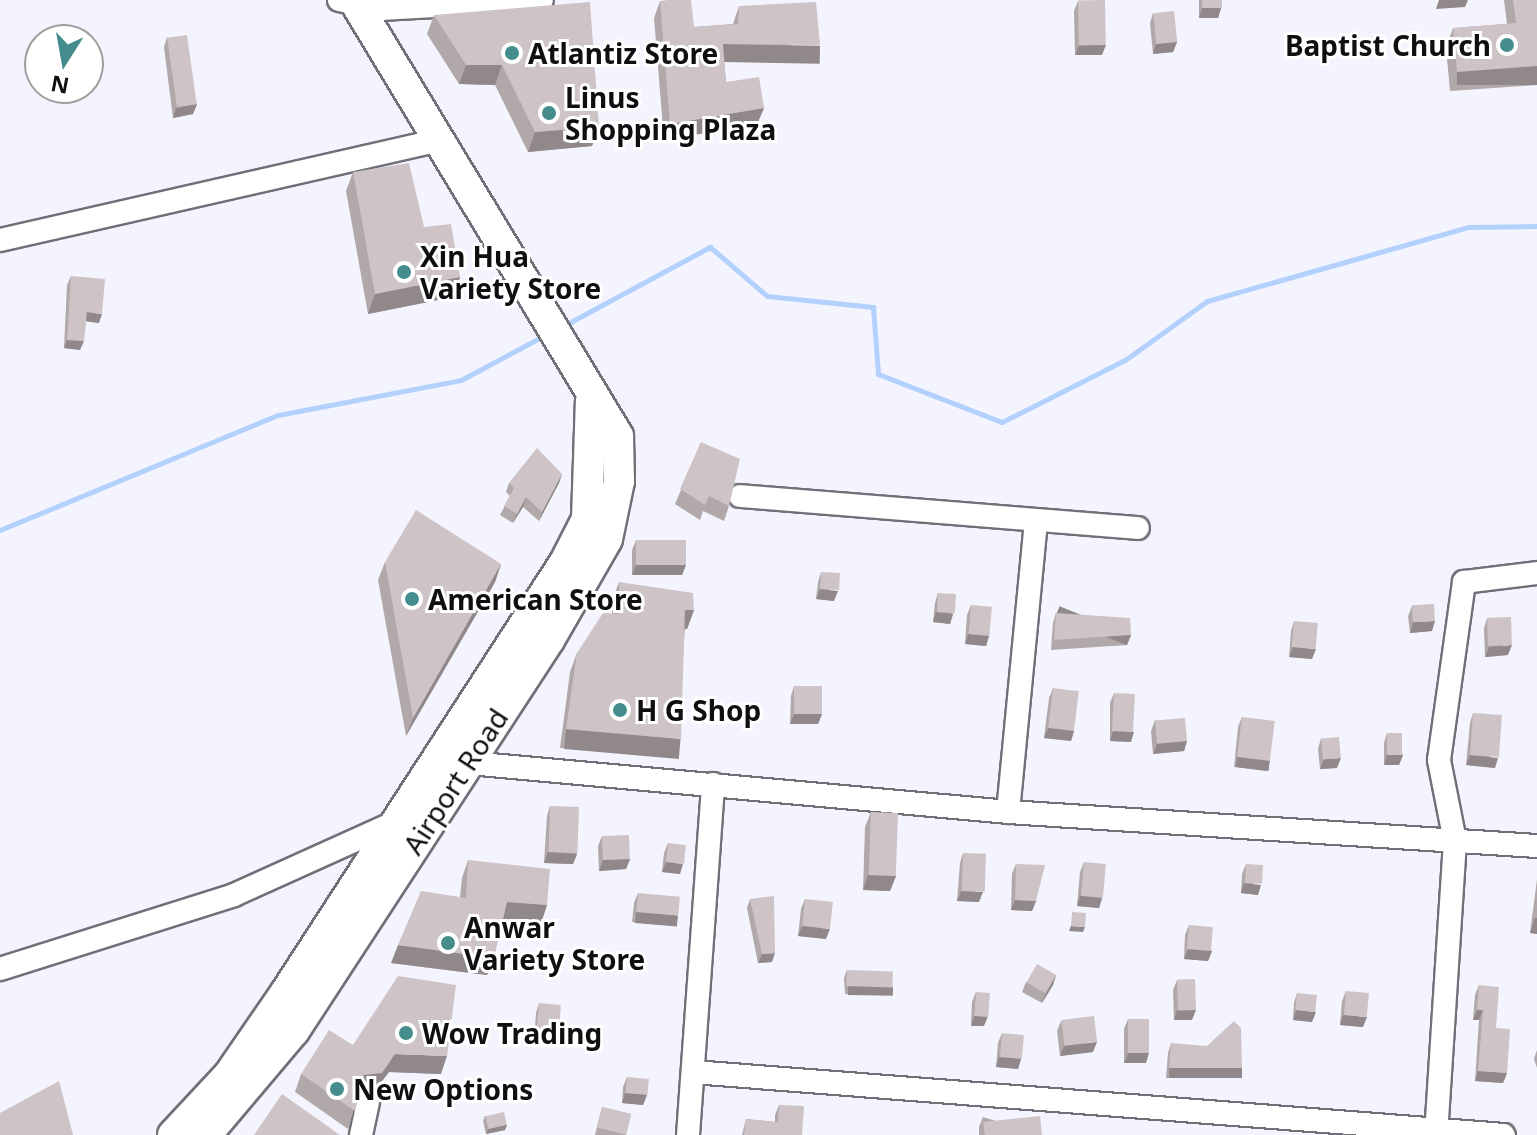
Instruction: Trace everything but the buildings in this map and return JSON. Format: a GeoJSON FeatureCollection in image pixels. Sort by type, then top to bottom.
{"type":"FeatureCollection","features":[{"type":"Feature","properties":{"kind":"street"},"geometry":{"type":"LineString","coordinates":[[362,2],[542,0]]}},
{"type":"Feature","properties":{"kind":"street","name":"Airport Road"},"geometry":{"type":"LineString","coordinates":[[173,1135],[229,1075],[398,821],[450,761],[587,519],[591,401],[577,370],[382,52],[362,2]]}},
{"type":"Feature","properties":{"kind":"street"},"geometry":{"type":"LineString","coordinates":[[0,240],[436,141]]}},
{"type":"Feature","properties":{"kind":"street"},"geometry":{"type":"LineString","coordinates":[[740,496],[1138,528]]}},
{"type":"Feature","properties":{"kind":"street"},"geometry":{"type":"LineString","coordinates":[[1008,812],[1036,521]]}},
{"type":"Feature","properties":{"kind":"street"},"geometry":{"type":"LineString","coordinates":[[1437,1133],[1455,841],[1439,760],[1464,582],[1537,573]]}},
{"type":"Feature","properties":{"kind":"street"},"geometry":{"type":"LineString","coordinates":[[450,761],[1008,812],[1537,846]]}},
{"type":"Feature","properties":{"kind":"street","name":"Airport Road"},"geometry":{"type":"LineString","coordinates":[[206,1135],[294,1031],[441,801],[450,761]]}},
{"type":"Feature","properties":{"kind":"street"},"geometry":{"type":"LineString","coordinates":[[688,1135],[713,784]]}},
{"type":"Feature","properties":{"kind":"street"},"geometry":{"type":"LineString","coordinates":[[0,969],[234,895],[441,801]]}},
{"type":"Feature","properties":{"kind":"street"},"geometry":{"type":"LineString","coordinates":[[693,1072],[1437,1133],[1504,1135]]}},
{"type":"Feature","properties":{"kind":"street"},"geometry":{"type":"LineString","coordinates":[[361,1135],[368,1102]]}},
{"type":"Feature","properties":{"kind":"waterway"},"geometry":{"type":"LineString","coordinates":[[565,325],[710,247],[767,296],[873,307],[878,374],[1002,422],[1125,360],[1207,301],[1469,227],[1537,226]]}},
{"type":"Feature","properties":{"kind":"waterway"},"geometry":{"type":"LineString","coordinates":[[0,530],[278,415],[461,380],[545,335]]}},
{"type":"Feature","properties":{"kind":"place","name":"Baptist Church"},"geometry":{"type":"Point","coordinates":[1507,45]}},
{"type":"Feature","properties":{"kind":"place","name":"Atlantiz Store"},"geometry":{"type":"Point","coordinates":[512,53]}},
{"type":"Feature","properties":{"kind":"place","name":"Linus Shopping Plaza"},"geometry":{"type":"Point","coordinates":[549,113]}},
{"type":"Feature","properties":{"kind":"place","name":"Xin Hua Variety Store"},"geometry":{"type":"Point","coordinates":[404,272]}},
{"type":"Feature","properties":{"kind":"place","name":"American Store"},"geometry":{"type":"Point","coordinates":[412,599]}},
{"type":"Feature","properties":{"kind":"place","name":"H G Shop"},"geometry":{"type":"Point","coordinates":[620,710]}},
{"type":"Feature","properties":{"kind":"place","name":"Anwar Variety Store"},"geometry":{"type":"Point","coordinates":[448,943]}},
{"type":"Feature","properties":{"kind":"place","name":"Wow Trading"},"geometry":{"type":"Point","coordinates":[406,1033]}},
{"type":"Feature","properties":{"kind":"place","name":"New Options"},"geometry":{"type":"Point","coordinates":[337,1089]}}]}
